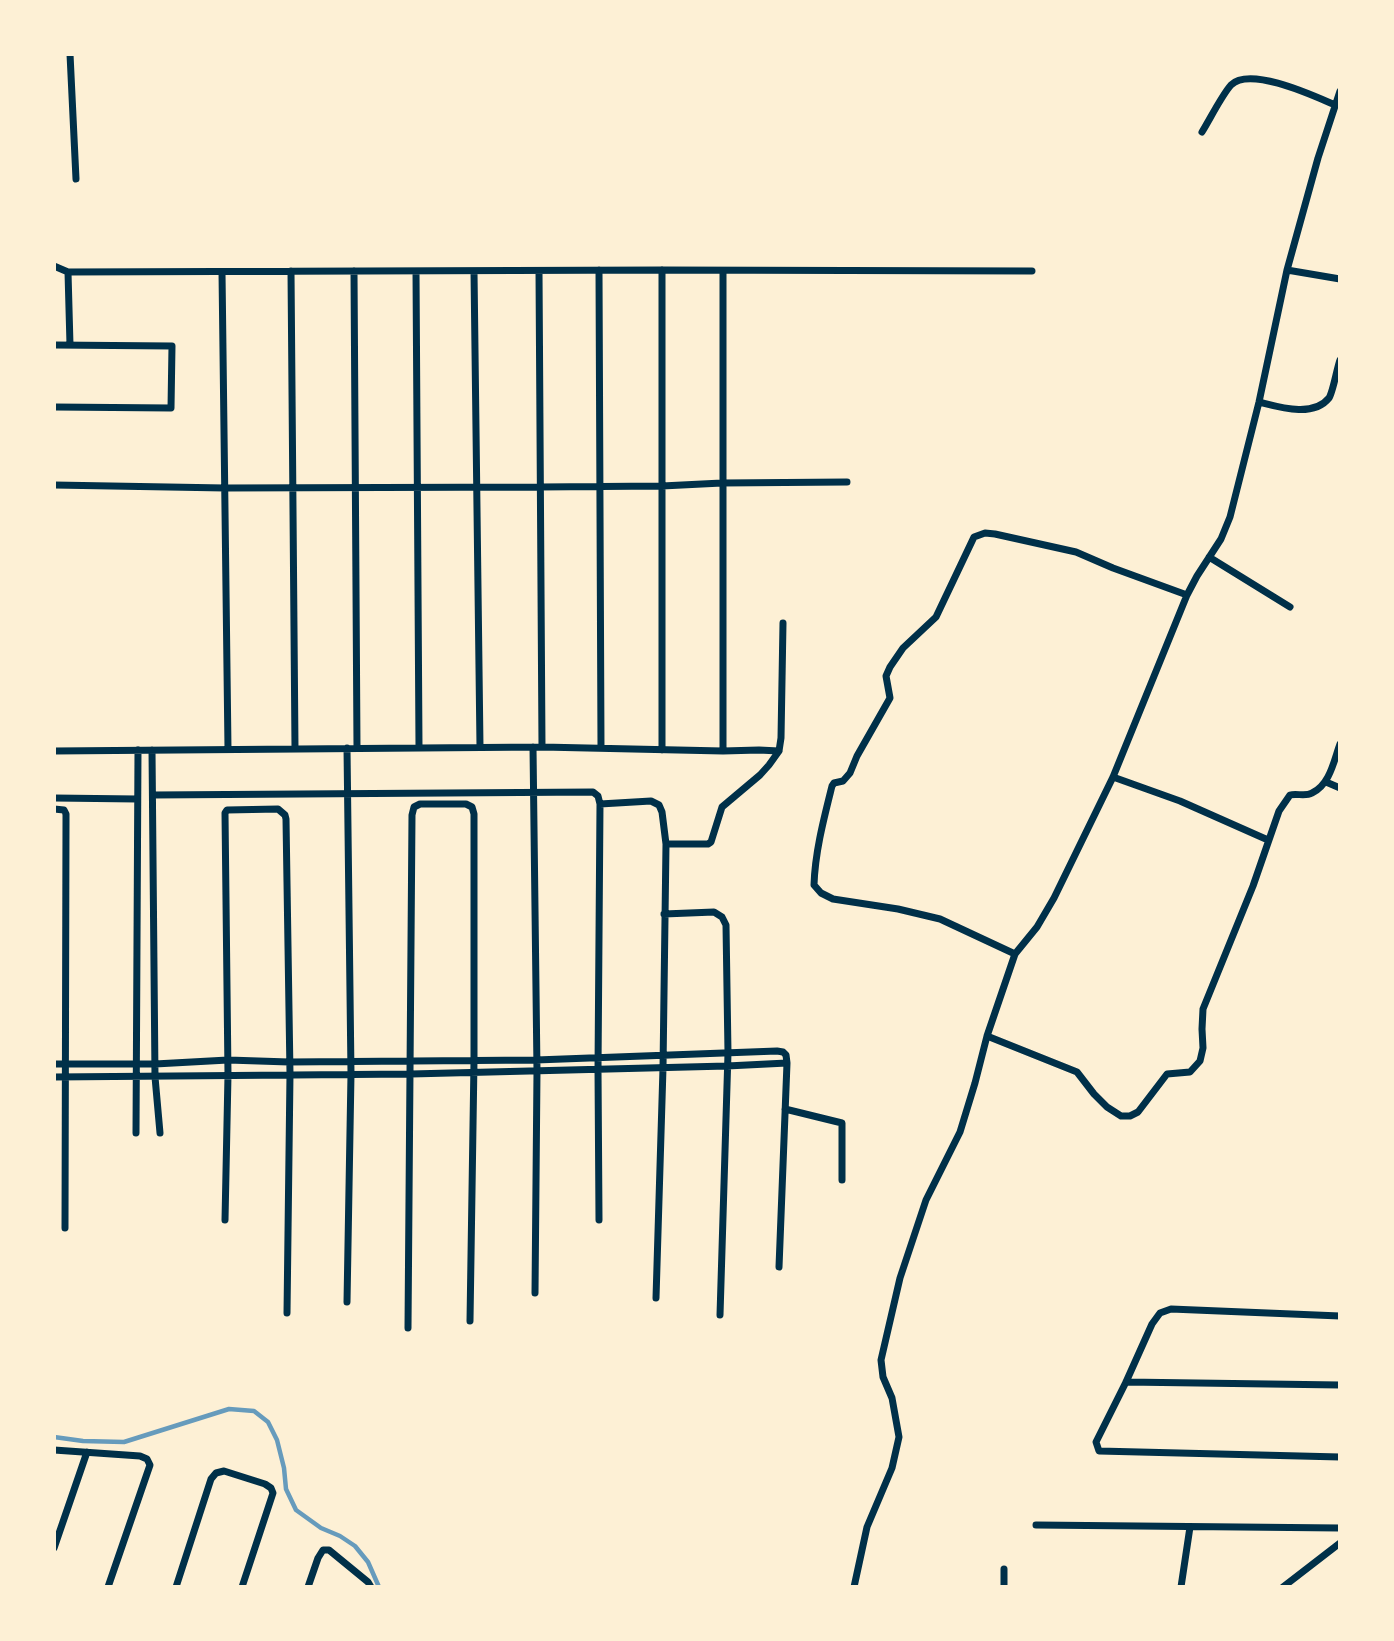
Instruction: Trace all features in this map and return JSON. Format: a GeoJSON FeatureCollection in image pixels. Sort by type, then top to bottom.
{"type":"FeatureCollection","features":[{"type":"Feature","properties":{"kind":"street"},"geometry":{"type":"LineString","coordinates":[[70,54],[76,179]]}},
{"type":"Feature","properties":{"kind":"street"},"geometry":{"type":"LineString","coordinates":[[1202,132],[1233,83],[1245,79],[1287,85],[1335,105]]}},
{"type":"Feature","properties":{"kind":"street"},"geometry":{"type":"LineString","coordinates":[[854,1587],[867,1527],[892,1468],[898,1437],[892,1398],[883,1377],[881,1360],[900,1278],[926,1200],[961,1132],[987,1036],[1015,954],[1037,927],[1054,898],[1112,777],[1187,595],[1221,539],[1230,517],[1259,402],[1287,270],[1340,91]]}},
{"type":"Feature","properties":{"kind":"street"},"geometry":{"type":"LineString","coordinates":[[54,266],[68,272],[1032,271]]}},
{"type":"Feature","properties":{"kind":"street"},"geometry":{"type":"LineString","coordinates":[[599,270],[601,748]]}},
{"type":"Feature","properties":{"kind":"street"},"geometry":{"type":"LineString","coordinates":[[662,270],[662,750]]}},
{"type":"Feature","properties":{"kind":"street"},"geometry":{"type":"LineString","coordinates":[[1287,270],[1340,279]]}},
{"type":"Feature","properties":{"kind":"street"},"geometry":{"type":"LineString","coordinates":[[291,271],[295,748]]}},
{"type":"Feature","properties":{"kind":"street"},"geometry":{"type":"LineString","coordinates":[[354,271],[357,748]]}},
{"type":"Feature","properties":{"kind":"street"},"geometry":{"type":"LineString","coordinates":[[416,271],[419,747]]}},
{"type":"Feature","properties":{"kind":"street"},"geometry":{"type":"LineString","coordinates":[[474,271],[480,747]]}},
{"type":"Feature","properties":{"kind":"street"},"geometry":{"type":"LineString","coordinates":[[538,271],[542,747]]}},
{"type":"Feature","properties":{"kind":"street"},"geometry":{"type":"LineString","coordinates":[[723,271],[723,751]]}},
{"type":"Feature","properties":{"kind":"street"},"geometry":{"type":"LineString","coordinates":[[68,272],[70,345]]}},
{"type":"Feature","properties":{"kind":"street"},"geometry":{"type":"LineString","coordinates":[[222,272],[228,749]]}},
{"type":"Feature","properties":{"kind":"street"},"geometry":{"type":"LineString","coordinates":[[54,345],[172,346],[171,408],[54,407]]}},
{"type":"Feature","properties":{"kind":"street"},"geometry":{"type":"LineString","coordinates":[[1259,402],[1306,410],[1318,405],[1329,397],[1340,360]]}},
{"type":"Feature","properties":{"kind":"street"},"geometry":{"type":"LineString","coordinates":[[54,485],[225,488],[540,487],[847,482]]}},
{"type":"Feature","properties":{"kind":"street"},"geometry":{"type":"LineString","coordinates":[[1015,954],[940,919],[898,909],[833,900],[821,893],[814,885],[814,874],[832,786],[846,779],[850,773],[890,698],[886,676],[890,667],[903,648],[936,617],[974,537],[985,533],[995,534],[1076,552],[1187,595]]}},
{"type":"Feature","properties":{"kind":"street"},"geometry":{"type":"LineString","coordinates":[[1209,557],[1290,607]]}},
{"type":"Feature","properties":{"kind":"street"},"geometry":{"type":"LineString","coordinates":[[666,844],[711,842],[722,807],[760,775],[779,751],[783,623]]}},
{"type":"Feature","properties":{"kind":"street"},"geometry":{"type":"LineString","coordinates":[[987,1036],[1077,1072],[1094,1094],[1116,1114],[1125,1117],[1135,1114],[1167,1074],[1190,1072],[1200,1061],[1203,1048],[1203,1009],[1253,886],[1279,811],[1290,795],[1313,793],[1326,782],[1340,744]]}},
{"type":"Feature","properties":{"kind":"street"},"geometry":{"type":"LineString","coordinates":[[533,747],[537,1071],[535,1293]]}},
{"type":"Feature","properties":{"kind":"street"},"geometry":{"type":"LineString","coordinates":[[54,751],[542,747],[779,751]]}},
{"type":"Feature","properties":{"kind":"street"},"geometry":{"type":"LineString","coordinates":[[346,748],[351,1074],[347,1302]]}},
{"type":"Feature","properties":{"kind":"street"},"geometry":{"type":"LineString","coordinates":[[136,1133],[138,750]]}},
{"type":"Feature","properties":{"kind":"street"},"geometry":{"type":"LineString","coordinates":[[152,750],[155,1077],[160,1133]]}},
{"type":"Feature","properties":{"kind":"street"},"geometry":{"type":"LineString","coordinates":[[1112,777],[1180,801],[1268,840]]}},
{"type":"Feature","properties":{"kind":"street"},"geometry":{"type":"LineString","coordinates":[[1326,782],[1340,788]]}},
{"type":"Feature","properties":{"kind":"street"},"geometry":{"type":"LineString","coordinates":[[153,795],[593,792],[598,796],[599,1220]]}},
{"type":"Feature","properties":{"kind":"street"},"geometry":{"type":"LineString","coordinates":[[54,798],[137,799]]}},
{"type":"Feature","properties":{"kind":"street"},"geometry":{"type":"LineString","coordinates":[[600,804],[651,801],[659,805],[666,844],[656,1297]]}},
{"type":"Feature","properties":{"kind":"street"},"geometry":{"type":"LineString","coordinates":[[408,1328],[412,815],[414,807],[420,804],[466,804],[472,807],[474,814],[470,1321]]}},
{"type":"Feature","properties":{"kind":"street"},"geometry":{"type":"LineString","coordinates":[[54,809],[64,810],[66,814],[65,1228]]}},
{"type":"Feature","properties":{"kind":"street"},"geometry":{"type":"LineString","coordinates":[[225,1220],[228,1074],[225,813],[227,810],[278,809],[285,815],[290,1074],[287,1313]]}},
{"type":"Feature","properties":{"kind":"street"},"geometry":{"type":"LineString","coordinates":[[664,914],[714,912],[722,917],[726,925],[728,1053],[720,1315]]}},
{"type":"Feature","properties":{"kind":"street"},"geometry":{"type":"LineString","coordinates":[[54,1064],[155,1064],[228,1060],[536,1060],[783,1052],[787,1062],[779,1267]]}},
{"type":"Feature","properties":{"kind":"street"},"geometry":{"type":"LineString","coordinates":[[54,1077],[411,1074],[787,1062]]}},
{"type":"Feature","properties":{"kind":"street"},"geometry":{"type":"LineString","coordinates":[[785,1109],[842,1123],[842,1180]]}},
{"type":"Feature","properties":{"kind":"street"},"geometry":{"type":"LineString","coordinates":[[1340,1316],[1171,1309],[1160,1313],[1152,1324],[1096,1442],[1099,1451],[1340,1457]]}},
{"type":"Feature","properties":{"kind":"street"},"geometry":{"type":"LineString","coordinates":[[1126,1382],[1340,1385]]}},
{"type":"Feature","properties":{"kind":"street"},"geometry":{"type":"LineString","coordinates":[[54,1450],[140,1456],[147,1459],[150,1465],[108,1587]]}},
{"type":"Feature","properties":{"kind":"street"},"geometry":{"type":"LineString","coordinates":[[54,1548],[87,1452]]}},
{"type":"Feature","properties":{"kind":"street"},"geometry":{"type":"LineString","coordinates":[[176,1587],[211,1479],[216,1473],[224,1471],[265,1484],[273,1493],[242,1587]]}},
{"type":"Feature","properties":{"kind":"street"},"geometry":{"type":"LineString","coordinates":[[1036,1525],[1340,1528]]}},
{"type":"Feature","properties":{"kind":"street"},"geometry":{"type":"LineString","coordinates":[[1181,1587],[1190,1527]]}},
{"type":"Feature","properties":{"kind":"street"},"geometry":{"type":"LineString","coordinates":[[1283,1587],[1340,1543]]}},
{"type":"Feature","properties":{"kind":"street"},"geometry":{"type":"LineString","coordinates":[[308,1587],[323,1550],[330,1550],[371,1587]]}},
{"type":"Feature","properties":{"kind":"street"},"geometry":{"type":"LineString","coordinates":[[1004,1569],[1004,1587]]}},
{"type":"Feature","properties":{"kind":"waterway"},"geometry":{"type":"LineString","coordinates":[[54,1437],[124,1442],[229,1409],[254,1411],[268,1422],[277,1440],[286,1489],[296,1510],[321,1528],[355,1546],[368,1562],[379,1587]]}}]}
